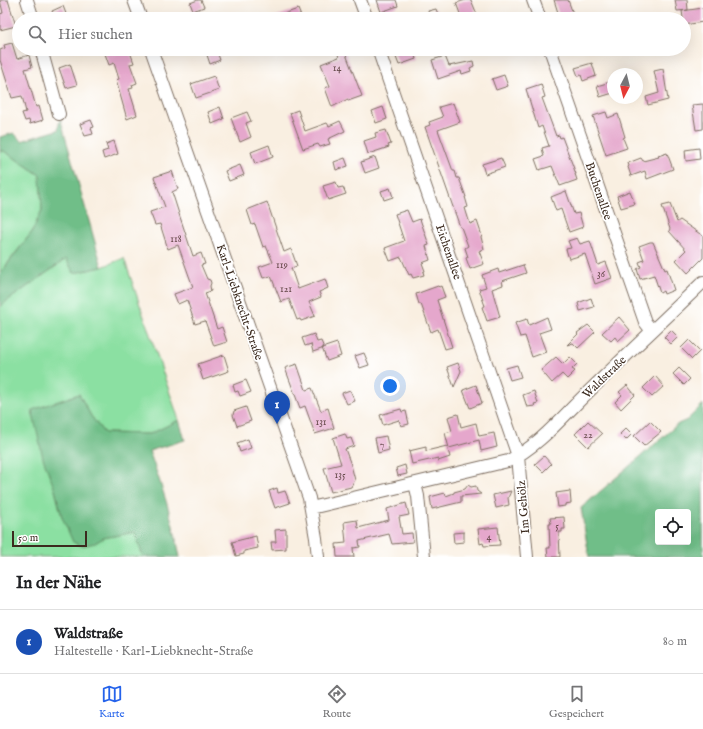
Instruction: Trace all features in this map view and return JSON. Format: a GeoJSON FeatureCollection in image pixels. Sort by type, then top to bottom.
{"type":"FeatureCollection","features":[{"type":"Feature","properties":{"kind":"street"},"geometry":{"type":"LineString","coordinates":[[27,0],[30,12]]}},
{"type":"Feature","properties":{"kind":"street"},"geometry":{"type":"LineString","coordinates":[[134,0],[138,12]]}},
{"type":"Feature","properties":{"kind":"street"},"geometry":{"type":"LineString","coordinates":[[360,0],[364,12]]}},
{"type":"Feature","properties":{"kind":"street"},"geometry":{"type":"LineString","coordinates":[[533,0],[537,12]]}},
{"type":"Feature","properties":{"kind":"street"},"geometry":{"type":"LineString","coordinates":[[43,56],[59,114]]}},
{"type":"Feature","properties":{"kind":"street","name":"Karl-Liebknecht-Straße"},"geometry":{"type":"LineString","coordinates":[[153,56],[311,508],[318,557]]}},
{"type":"Feature","properties":{"kind":"street","name":"Eichenallee"},"geometry":{"type":"LineString","coordinates":[[380,56],[518,456]]}},
{"type":"Feature","properties":{"kind":"street","name":"Buchenallee"},"geometry":{"type":"LineString","coordinates":[[552,56],[645,322],[652,331]]}},
{"type":"Feature","properties":{"kind":"street","name":"Waldstraße"},"geometry":{"type":"LineString","coordinates":[[311,508],[508,461],[518,456],[529,449],[560,420],[703,282]]}},
{"type":"Feature","properties":{"kind":"street","name":"Im Gehölz"},"geometry":{"type":"LineString","coordinates":[[518,456],[528,557]]}},
{"type":"Feature","properties":{"kind":"street"},"geometry":{"type":"LineString","coordinates":[[415,484],[418,496],[424,557]]}},
{"type":"Feature","properties":{"kind":"green space"},"geometry":{"type":"Polygon","coordinates":[[[60,118],[102,267],[74,273],[66,259],[0,306],[0,274],[32,232],[42,210],[40,175],[4,151],[0,151],[0,137],[14,133],[21,141],[58,130],[60,118]]]}},
{"type":"Feature","properties":{"kind":"green space"},"geometry":{"type":"Polygon","coordinates":[[[0,151],[4,151],[40,175],[42,210],[32,232],[0,273],[0,151]]]}},
{"type":"Feature","properties":{"kind":"green space"},"geometry":{"type":"Polygon","coordinates":[[[124,258],[179,420],[150,434],[104,433],[91,416],[79,394],[32,411],[62,517],[95,543],[103,538],[135,532],[143,557],[0,557],[0,306],[66,259],[74,273],[102,267],[124,258]]]}},
{"type":"Feature","properties":{"kind":"green space"},"geometry":{"type":"Polygon","coordinates":[[[79,394],[91,416],[104,433],[150,434],[179,420],[185,440],[149,451],[167,503],[180,557],[143,557],[135,532],[103,538],[95,543],[82,546],[73,542],[62,517],[55,490],[43,458],[32,410],[79,394]]]}},
{"type":"Feature","properties":{"kind":"green space"},"geometry":{"type":"Polygon","coordinates":[[[703,404],[703,557],[589,557],[581,508],[678,424],[687,420],[703,404]]]}},
{"type":"Feature","properties":{"kind":"building"},"geometry":{"type":"Polygon","coordinates":[[[0,0],[8,0],[12,13],[12,27],[0,30],[0,14],[3,13],[0,0]]]}},
{"type":"Feature","properties":{"kind":"building"},"geometry":{"type":"Polygon","coordinates":[[[201,0],[204,7],[193,11],[190,3],[201,0]]]}},
{"type":"Feature","properties":{"kind":"building"},"geometry":{"type":"Polygon","coordinates":[[[377,0],[396,0],[398,6],[381,12],[377,0]]]}},
{"type":"Feature","properties":{"kind":"building"},"geometry":{"type":"Polygon","coordinates":[[[471,0],[476,12],[459,12],[456,3],[471,0]]]}},
{"type":"Feature","properties":{"kind":"building"},"geometry":{"type":"Polygon","coordinates":[[[554,0],[568,0],[572,12],[558,12],[554,0]]]}},
{"type":"Feature","properties":{"kind":"building"},"geometry":{"type":"Polygon","coordinates":[[[675,0],[687,0],[688,10],[677,11],[675,0]]]}},
{"type":"Feature","properties":{"kind":"building"},"geometry":{"type":"Polygon","coordinates":[[[63,6],[65,12],[52,12],[63,6]]]}},
{"type":"Feature","properties":{"kind":"building"},"geometry":{"type":"Polygon","coordinates":[[[703,8],[703,22],[691,24],[691,12],[682,11],[703,8]]]}},
{"type":"Feature","properties":{"kind":"building"},"geometry":{"type":"Polygon","coordinates":[[[298,9],[299,12],[289,12],[298,9]]]}},
{"type":"Feature","properties":{"kind":"building"},"geometry":{"type":"Polygon","coordinates":[[[436,9],[437,12],[428,12],[436,9]]]}},
{"type":"Feature","properties":{"kind":"building"},"geometry":{"type":"Polygon","coordinates":[[[12,43],[12,56],[16,56],[17,59],[29,56],[32,67],[25,69],[36,107],[39,106],[43,120],[30,124],[29,120],[25,121],[22,113],[26,112],[22,96],[12,98],[0,60],[0,50],[5,48],[4,45],[12,43]]]}},
{"type":"Feature","properties":{"kind":"building"},"geometry":{"type":"Polygon","coordinates":[[[106,56],[132,56],[134,63],[130,64],[137,83],[132,85],[133,88],[129,89],[137,115],[127,119],[116,80],[119,79],[114,63],[109,65],[106,56]]]}},
{"type":"Feature","properties":{"kind":"building"},"geometry":{"type":"Polygon","coordinates":[[[207,56],[219,56],[220,60],[210,64],[207,56]]]}},
{"type":"Feature","properties":{"kind":"building"},"geometry":{"type":"Polygon","coordinates":[[[347,56],[362,96],[348,101],[348,99],[332,107],[325,88],[330,86],[321,64],[339,57],[347,56]]]}},
{"type":"Feature","properties":{"kind":"building"},"geometry":{"type":"Polygon","coordinates":[[[396,56],[415,56],[416,59],[399,65],[396,56]]]}},
{"type":"Feature","properties":{"kind":"building"},"geometry":{"type":"Polygon","coordinates":[[[445,56],[449,66],[473,61],[474,66],[470,68],[471,71],[462,74],[461,71],[438,79],[432,60],[445,56]]]}},
{"type":"Feature","properties":{"kind":"building"},"geometry":{"type":"Polygon","coordinates":[[[592,63],[596,76],[583,81],[581,75],[578,76],[575,68],[592,63]]]}},
{"type":"Feature","properties":{"kind":"building"},"geometry":{"type":"Polygon","coordinates":[[[70,64],[77,85],[66,88],[59,68],[70,64]]]}},
{"type":"Feature","properties":{"kind":"building"},"geometry":{"type":"Polygon","coordinates":[[[663,69],[668,100],[648,105],[646,97],[659,93],[654,71],[663,69]]]}},
{"type":"Feature","properties":{"kind":"building"},"geometry":{"type":"Polygon","coordinates":[[[504,75],[508,86],[496,90],[492,79],[504,75]]]}},
{"type":"Feature","properties":{"kind":"building"},"geometry":{"type":"Polygon","coordinates":[[[214,76],[219,90],[196,98],[191,84],[214,76]]]}},
{"type":"Feature","properties":{"kind":"building"},"geometry":{"type":"Polygon","coordinates":[[[607,83],[607,95],[600,97],[597,86],[607,83]]]}},
{"type":"Feature","properties":{"kind":"building"},"geometry":{"type":"Polygon","coordinates":[[[541,84],[545,97],[542,98],[556,136],[559,135],[560,138],[562,137],[576,174],[577,180],[560,186],[552,166],[539,170],[535,159],[544,156],[542,148],[549,146],[542,126],[538,128],[526,89],[541,84]]]}},
{"type":"Feature","properties":{"kind":"building"},"geometry":{"type":"Polygon","coordinates":[[[453,103],[460,122],[438,130],[453,171],[455,171],[457,178],[459,178],[466,197],[468,207],[465,208],[470,224],[477,221],[482,236],[484,249],[479,251],[484,264],[470,269],[466,258],[468,257],[465,248],[468,246],[425,127],[430,125],[429,122],[443,117],[439,107],[453,103]]]}},
{"type":"Feature","properties":{"kind":"building"},"geometry":{"type":"Polygon","coordinates":[[[703,104],[703,129],[696,130],[692,105],[703,104]]]}},
{"type":"Feature","properties":{"kind":"building"},"geometry":{"type":"Polygon","coordinates":[[[220,107],[224,119],[212,124],[208,112],[220,107]]]}},
{"type":"Feature","properties":{"kind":"building"},"geometry":{"type":"Polygon","coordinates":[[[383,107],[387,119],[376,123],[372,111],[383,107]]]}},
{"type":"Feature","properties":{"kind":"building"},"geometry":{"type":"Polygon","coordinates":[[[298,110],[305,131],[327,123],[329,126],[340,121],[345,131],[328,139],[330,144],[320,147],[318,144],[303,149],[290,113],[298,110]]]}},
{"type":"Feature","properties":{"kind":"building"},"geometry":{"type":"Polygon","coordinates":[[[247,112],[251,121],[246,123],[251,137],[240,142],[231,118],[247,112]]]}},
{"type":"Feature","properties":{"kind":"building"},"geometry":{"type":"Polygon","coordinates":[[[606,112],[608,118],[618,114],[625,137],[623,138],[627,148],[606,155],[593,116],[606,112]]]}},
{"type":"Feature","properties":{"kind":"building"},"geometry":{"type":"Polygon","coordinates":[[[91,120],[94,127],[91,128],[93,134],[85,136],[80,124],[91,120]]]}},
{"type":"Feature","properties":{"kind":"building"},"geometry":{"type":"Polygon","coordinates":[[[386,130],[391,144],[388,145],[389,147],[368,154],[364,141],[376,137],[375,133],[386,130]]]}},
{"type":"Feature","properties":{"kind":"building"},"geometry":{"type":"Polygon","coordinates":[[[114,141],[118,154],[104,159],[102,152],[108,150],[106,144],[114,141]]]}},
{"type":"Feature","properties":{"kind":"building"},"geometry":{"type":"Polygon","coordinates":[[[269,145],[273,157],[255,164],[251,152],[269,145]]]}},
{"type":"Feature","properties":{"kind":"building"},"geometry":{"type":"Polygon","coordinates":[[[699,148],[700,159],[686,161],[685,150],[699,148]]]}},
{"type":"Feature","properties":{"kind":"building"},"geometry":{"type":"Polygon","coordinates":[[[667,153],[673,169],[647,179],[645,171],[631,176],[628,163],[641,158],[643,161],[659,157],[658,156],[667,153]]]}},
{"type":"Feature","properties":{"kind":"building"},"geometry":{"type":"Polygon","coordinates":[[[375,157],[379,168],[365,173],[361,162],[375,157]]]}},
{"type":"Feature","properties":{"kind":"building"},"geometry":{"type":"Polygon","coordinates":[[[345,158],[348,166],[336,170],[334,162],[345,158]]]}},
{"type":"Feature","properties":{"kind":"building"},"geometry":{"type":"Polygon","coordinates":[[[501,158],[505,167],[485,174],[482,164],[501,158]]]}},
{"type":"Feature","properties":{"kind":"building"},"geometry":{"type":"Polygon","coordinates":[[[240,165],[244,175],[229,181],[225,171],[240,165]]]}},
{"type":"Feature","properties":{"kind":"building"},"geometry":{"type":"Polygon","coordinates":[[[172,171],[178,189],[172,192],[180,217],[193,256],[201,253],[205,264],[201,265],[207,279],[210,280],[211,283],[211,291],[205,293],[217,329],[222,327],[227,342],[214,346],[205,321],[195,324],[187,300],[178,304],[174,294],[193,287],[178,245],[168,249],[160,224],[155,225],[150,212],[165,207],[154,177],[172,171]]]}},
{"type":"Feature","properties":{"kind":"building"},"geometry":{"type":"Polygon","coordinates":[[[336,182],[338,188],[343,187],[346,194],[328,200],[323,186],[336,182]]]}},
{"type":"Feature","properties":{"kind":"building"},"geometry":{"type":"Polygon","coordinates":[[[390,188],[393,197],[384,200],[381,191],[390,188]]]}},
{"type":"Feature","properties":{"kind":"building"},"geometry":{"type":"Polygon","coordinates":[[[566,191],[574,214],[579,213],[583,227],[569,232],[561,209],[556,211],[551,197],[566,191]]]}},
{"type":"Feature","properties":{"kind":"building"},"geometry":{"type":"Polygon","coordinates":[[[630,191],[635,204],[621,208],[617,196],[630,191]]]}},
{"type":"Feature","properties":{"kind":"building"},"geometry":{"type":"Polygon","coordinates":[[[267,202],[284,252],[291,249],[297,266],[291,268],[298,289],[325,279],[328,288],[319,292],[321,297],[309,302],[315,316],[301,321],[300,319],[297,320],[289,299],[281,302],[271,276],[263,278],[259,267],[273,262],[266,246],[263,247],[255,224],[252,225],[247,210],[267,202]]]}},
{"type":"Feature","properties":{"kind":"building"},"geometry":{"type":"Polygon","coordinates":[[[670,204],[677,222],[680,220],[703,236],[703,258],[688,273],[676,260],[686,250],[669,231],[670,229],[662,206],[670,204]]]}},
{"type":"Feature","properties":{"kind":"building"},"geometry":{"type":"Polygon","coordinates":[[[407,210],[412,222],[420,219],[429,245],[426,246],[430,260],[422,263],[425,271],[423,272],[424,275],[413,278],[411,274],[409,275],[401,257],[390,261],[385,248],[404,241],[395,214],[407,210]]]}},
{"type":"Feature","properties":{"kind":"building"},"geometry":{"type":"Polygon","coordinates":[[[577,238],[580,244],[590,241],[598,265],[606,262],[612,278],[595,284],[585,254],[569,259],[566,249],[571,248],[568,241],[577,238]]]}},
{"type":"Feature","properties":{"kind":"building"},"geometry":{"type":"Polygon","coordinates":[[[653,242],[665,270],[667,269],[674,290],[664,294],[663,291],[660,293],[654,275],[640,279],[637,269],[641,267],[639,262],[644,260],[639,246],[653,242]]]}},
{"type":"Feature","properties":{"kind":"building"},"geometry":{"type":"Polygon","coordinates":[[[523,265],[526,273],[502,281],[503,285],[492,289],[500,317],[487,321],[482,307],[485,306],[479,289],[486,287],[482,275],[498,269],[499,273],[523,265]]]}},
{"type":"Feature","properties":{"kind":"building"},"geometry":{"type":"Polygon","coordinates":[[[441,286],[445,297],[437,300],[452,347],[445,349],[438,329],[431,332],[416,294],[441,286]]]}},
{"type":"Feature","properties":{"kind":"building"},"geometry":{"type":"Polygon","coordinates":[[[591,298],[594,307],[580,311],[578,303],[591,298]]]}},
{"type":"Feature","properties":{"kind":"building"},"geometry":{"type":"Polygon","coordinates":[[[547,317],[551,329],[539,333],[546,352],[532,357],[525,336],[520,337],[515,323],[527,319],[529,325],[547,317]]]}},
{"type":"Feature","properties":{"kind":"building"},"geometry":{"type":"Polygon","coordinates":[[[619,317],[630,330],[618,341],[615,337],[611,341],[602,333],[619,317]]]}},
{"type":"Feature","properties":{"kind":"building"},"geometry":{"type":"Polygon","coordinates":[[[588,325],[595,332],[578,348],[573,343],[567,345],[578,334],[577,333],[588,325]]]}},
{"type":"Feature","properties":{"kind":"building"},"geometry":{"type":"Polygon","coordinates":[[[671,330],[678,337],[671,344],[664,337],[671,330]]]}},
{"type":"Feature","properties":{"kind":"building"},"geometry":{"type":"Polygon","coordinates":[[[314,334],[317,342],[321,341],[324,348],[313,352],[311,344],[305,346],[302,338],[314,334]]]}},
{"type":"Feature","properties":{"kind":"building"},"geometry":{"type":"Polygon","coordinates":[[[689,340],[700,351],[692,359],[681,348],[689,340]]]}},
{"type":"Feature","properties":{"kind":"building"},"geometry":{"type":"Polygon","coordinates":[[[337,343],[341,356],[327,361],[322,348],[337,343]]]}},
{"type":"Feature","properties":{"kind":"building"},"geometry":{"type":"Polygon","coordinates":[[[364,353],[369,365],[360,368],[355,356],[364,353]]]}},
{"type":"Feature","properties":{"kind":"building"},"geometry":{"type":"Polygon","coordinates":[[[224,355],[229,371],[203,380],[198,364],[224,355]]]}},
{"type":"Feature","properties":{"kind":"building"},"geometry":{"type":"Polygon","coordinates":[[[556,357],[563,364],[570,357],[577,364],[572,369],[575,371],[567,379],[562,374],[552,383],[541,370],[556,357]]]}},
{"type":"Feature","properties":{"kind":"building"},"geometry":{"type":"Polygon","coordinates":[[[458,363],[461,371],[454,387],[447,367],[458,363]]]}},
{"type":"Feature","properties":{"kind":"building"},"geometry":{"type":"Polygon","coordinates":[[[297,364],[306,390],[312,388],[321,411],[328,408],[334,428],[315,434],[305,406],[300,408],[285,368],[297,364]]]}},
{"type":"Feature","properties":{"kind":"building"},"geometry":{"type":"Polygon","coordinates":[[[517,365],[521,377],[510,380],[506,368],[517,365]]]}},
{"type":"Feature","properties":{"kind":"building"},"geometry":{"type":"Polygon","coordinates":[[[679,368],[690,379],[684,385],[673,374],[679,368]]]}},
{"type":"Feature","properties":{"kind":"building"},"geometry":{"type":"Polygon","coordinates":[[[655,376],[664,386],[652,397],[643,388],[655,376]]]}},
{"type":"Feature","properties":{"kind":"building"},"geometry":{"type":"Polygon","coordinates":[[[246,380],[251,392],[240,396],[238,391],[235,392],[233,385],[246,380]]]}},
{"type":"Feature","properties":{"kind":"building"},"geometry":{"type":"Polygon","coordinates":[[[476,385],[482,403],[470,408],[463,390],[476,385]]]}},
{"type":"Feature","properties":{"kind":"building"},"geometry":{"type":"Polygon","coordinates":[[[627,385],[635,395],[621,409],[615,402],[622,395],[619,392],[627,385]]]}},
{"type":"Feature","properties":{"kind":"building"},"geometry":{"type":"Polygon","coordinates":[[[350,390],[355,401],[347,404],[342,393],[350,390]]]}},
{"type":"Feature","properties":{"kind":"building"},"geometry":{"type":"Polygon","coordinates":[[[534,391],[538,403],[534,404],[535,406],[527,407],[523,395],[534,391]]]}},
{"type":"Feature","properties":{"kind":"building"},"geometry":{"type":"Polygon","coordinates":[[[246,407],[251,421],[237,426],[233,415],[234,411],[246,407]]]}},
{"type":"Feature","properties":{"kind":"building"},"geometry":{"type":"Polygon","coordinates":[[[401,409],[402,412],[406,411],[409,424],[401,426],[399,420],[383,425],[380,415],[401,409]]]}},
{"type":"Feature","properties":{"kind":"building"},"geometry":{"type":"Polygon","coordinates":[[[458,414],[461,427],[476,423],[479,436],[494,433],[497,447],[481,451],[479,440],[449,448],[445,433],[452,431],[448,417],[458,414]]]}},
{"type":"Feature","properties":{"kind":"building"},"geometry":{"type":"Polygon","coordinates":[[[588,421],[602,434],[588,447],[575,434],[588,421]]]}},
{"type":"Feature","properties":{"kind":"building"},"geometry":{"type":"Polygon","coordinates":[[[650,421],[661,432],[644,446],[634,436],[650,421]]]}},
{"type":"Feature","properties":{"kind":"building"},"geometry":{"type":"Polygon","coordinates":[[[626,428],[632,434],[626,440],[620,434],[626,428]]]}},
{"type":"Feature","properties":{"kind":"building"},"geometry":{"type":"Polygon","coordinates":[[[345,434],[347,439],[351,438],[354,446],[345,449],[355,480],[351,487],[331,492],[324,468],[341,464],[333,438],[345,434]]]}},
{"type":"Feature","properties":{"kind":"building"},"geometry":{"type":"Polygon","coordinates":[[[386,436],[389,450],[378,453],[375,438],[386,436]]]}},
{"type":"Feature","properties":{"kind":"building"},"geometry":{"type":"Polygon","coordinates":[[[248,439],[251,448],[240,452],[237,443],[248,439]]]}},
{"type":"Feature","properties":{"kind":"building"},"geometry":{"type":"Polygon","coordinates":[[[447,446],[450,457],[438,461],[438,458],[412,464],[409,451],[426,447],[426,451],[447,446]]]}},
{"type":"Feature","properties":{"kind":"building"},"geometry":{"type":"Polygon","coordinates":[[[544,456],[551,464],[543,472],[535,464],[544,456]]]}},
{"type":"Feature","properties":{"kind":"building"},"geometry":{"type":"Polygon","coordinates":[[[405,465],[407,474],[398,476],[396,468],[405,465]]]}},
{"type":"Feature","properties":{"kind":"building"},"geometry":{"type":"Polygon","coordinates":[[[468,485],[471,487],[476,486],[477,491],[481,494],[461,496],[461,502],[432,509],[430,497],[445,493],[446,496],[465,489],[468,485]]]}},
{"type":"Feature","properties":{"kind":"building"},"geometry":{"type":"Polygon","coordinates":[[[277,488],[278,493],[285,491],[290,503],[275,508],[269,491],[277,488]]]}},
{"type":"Feature","properties":{"kind":"building"},"geometry":{"type":"Polygon","coordinates":[[[511,491],[508,498],[509,505],[496,508],[493,495],[511,491]]]}},
{"type":"Feature","properties":{"kind":"building"},"geometry":{"type":"Polygon","coordinates":[[[570,491],[571,503],[558,507],[556,493],[570,491]]]}},
{"type":"Feature","properties":{"kind":"building"},"geometry":{"type":"Polygon","coordinates":[[[406,503],[409,515],[399,517],[402,534],[412,533],[413,542],[392,544],[389,534],[359,541],[360,547],[353,548],[354,557],[337,557],[336,544],[346,543],[344,522],[357,520],[358,528],[389,520],[387,509],[406,503]]]}},
{"type":"Feature","properties":{"kind":"building"},"geometry":{"type":"Polygon","coordinates":[[[564,517],[565,529],[562,529],[562,532],[559,532],[560,557],[548,557],[547,548],[550,548],[550,518],[564,517]]]}},
{"type":"Feature","properties":{"kind":"building"},"geometry":{"type":"Polygon","coordinates":[[[498,527],[500,545],[484,546],[483,543],[480,544],[478,529],[498,527]]]}},
{"type":"Feature","properties":{"kind":"building"},"geometry":{"type":"Polygon","coordinates":[[[286,529],[286,549],[272,550],[271,542],[276,542],[275,530],[286,529]]]}},
{"type":"Feature","properties":{"kind":"building"},"geometry":{"type":"Polygon","coordinates":[[[464,532],[464,542],[454,543],[453,533],[464,532]]]}},
{"type":"Feature","properties":{"kind":"building"},"geometry":{"type":"Polygon","coordinates":[[[256,536],[258,548],[244,551],[244,554],[236,556],[232,542],[256,536]]]}},
{"type":"Feature","properties":{"kind":"place","name":"Waldstraße"},"geometry":{"type":"Point","coordinates":[277,424]}}]}
